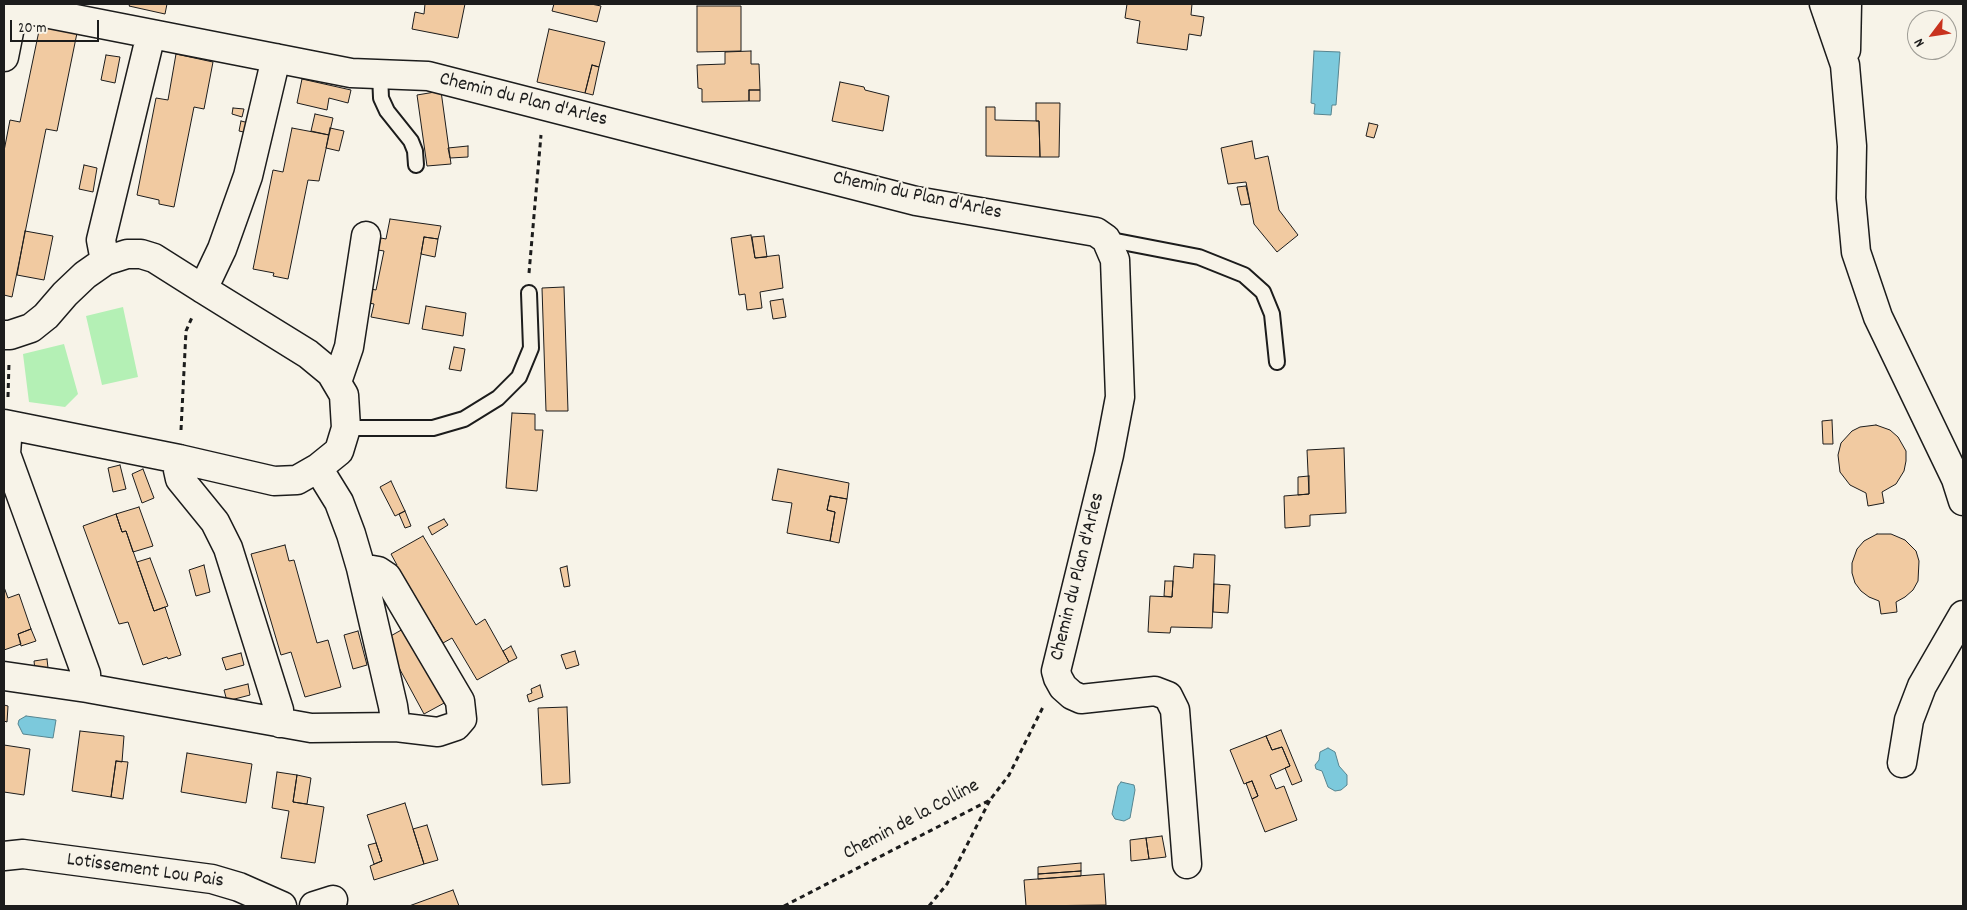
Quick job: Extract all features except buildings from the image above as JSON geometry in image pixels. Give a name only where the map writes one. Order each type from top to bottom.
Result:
[{"type":"street","points":[[1824,4],[1845,65]]},
{"type":"street","points":[[1847,4],[1845,65],[1852,146],[1851,198],[1856,252],[1878,317],[1956,479],[1963,502]]},
{"type":"street","points":[[4,56],[9,6]]},
{"type":"street","name":"Chemin du Plan d'Arles","points":[[9,6],[351,73],[428,76],[916,201],[1096,232],[1106,239],[1116,260],[1120,397],[1109,454],[1056,671],[1063,687],[1072,695],[1081,699],[1155,691],[1168,696],[1175,710],[1187,864]]},
{"type":"street","points":[[106,261],[101,240],[152,34]]},
{"type":"street","points":[[203,288],[222,249],[248,176],[276,58]]},
{"type":"street","points":[[337,382],[349,347],[366,236]]},
{"type":"street","points":[[7,335],[31,328],[46,316],[85,275],[106,261],[127,254],[141,254],[154,258],[308,354],[331,373],[344,395],[346,428],[339,451],[318,468],[297,480],[274,481],[179,459],[6,425],[6,454],[86,674],[87,688]]},
{"type":"street","points":[[179,459],[178,470],[180,479],[215,522],[228,548],[279,710],[280,723]]},
{"type":"street","points":[[318,468],[338,502],[351,534],[361,568],[393,706],[396,727]]},
{"type":"street","points":[[4,676],[87,688],[311,728],[396,727],[438,732],[456,726],[462,719],[460,701],[387,577],[378,571],[361,568]]},
{"type":"street","points":[[1902,763],[1909,720],[1922,686],[1963,615]]},
{"type":"street","name":"Lotissement Lou Pais","points":[[4,856],[23,854],[212,879],[239,887],[282,906]]},
{"type":"lane","points":[[380,74],[381,98],[387,110],[411,141],[415,150],[416,165]]},
{"type":"lane","points":[[1106,239],[1199,257],[1244,274],[1263,292],[1272,314],[1277,362]]},
{"type":"lane","points":[[346,428],[433,428],[464,419],[498,398],[519,376],[531,348],[529,293]]},
{"type":"path","points":[[529,293],[529,266],[543,106]]},
{"type":"path","points":[[179,459],[186,331],[203,288]]},
{"type":"path","points":[[6,425],[7,335]]},
{"type":"path","name":"Chemin de la Colline","points":[[784,906],[990,800],[1009,774],[1043,707],[1063,687]]},
{"type":"path","points":[[929,906],[947,884],[990,800]]},
{"type":"green space","points":[[123,307],[138,377],[102,385],[86,316]]},
{"type":"green space","points":[[64,344],[78,394],[65,407],[29,402],[23,354]]},
{"type":"water","points":[[1314,51],[1340,52],[1336,105],[1332,105],[1331,115],[1314,114],[1315,104],[1311,103]]},
{"type":"water","points":[[26,716],[56,720],[53,738],[23,734],[18,724],[19,720]]},
{"type":"water","points":[[1328,748],[1335,752],[1339,766],[1347,775],[1347,785],[1341,790],[1335,791],[1328,787],[1322,771],[1316,769],[1315,765],[1319,760],[1320,752]]},
{"type":"water","points":[[1121,782],[1134,785],[1135,790],[1130,818],[1124,821],[1115,819],[1112,814],[1118,786]]}]
